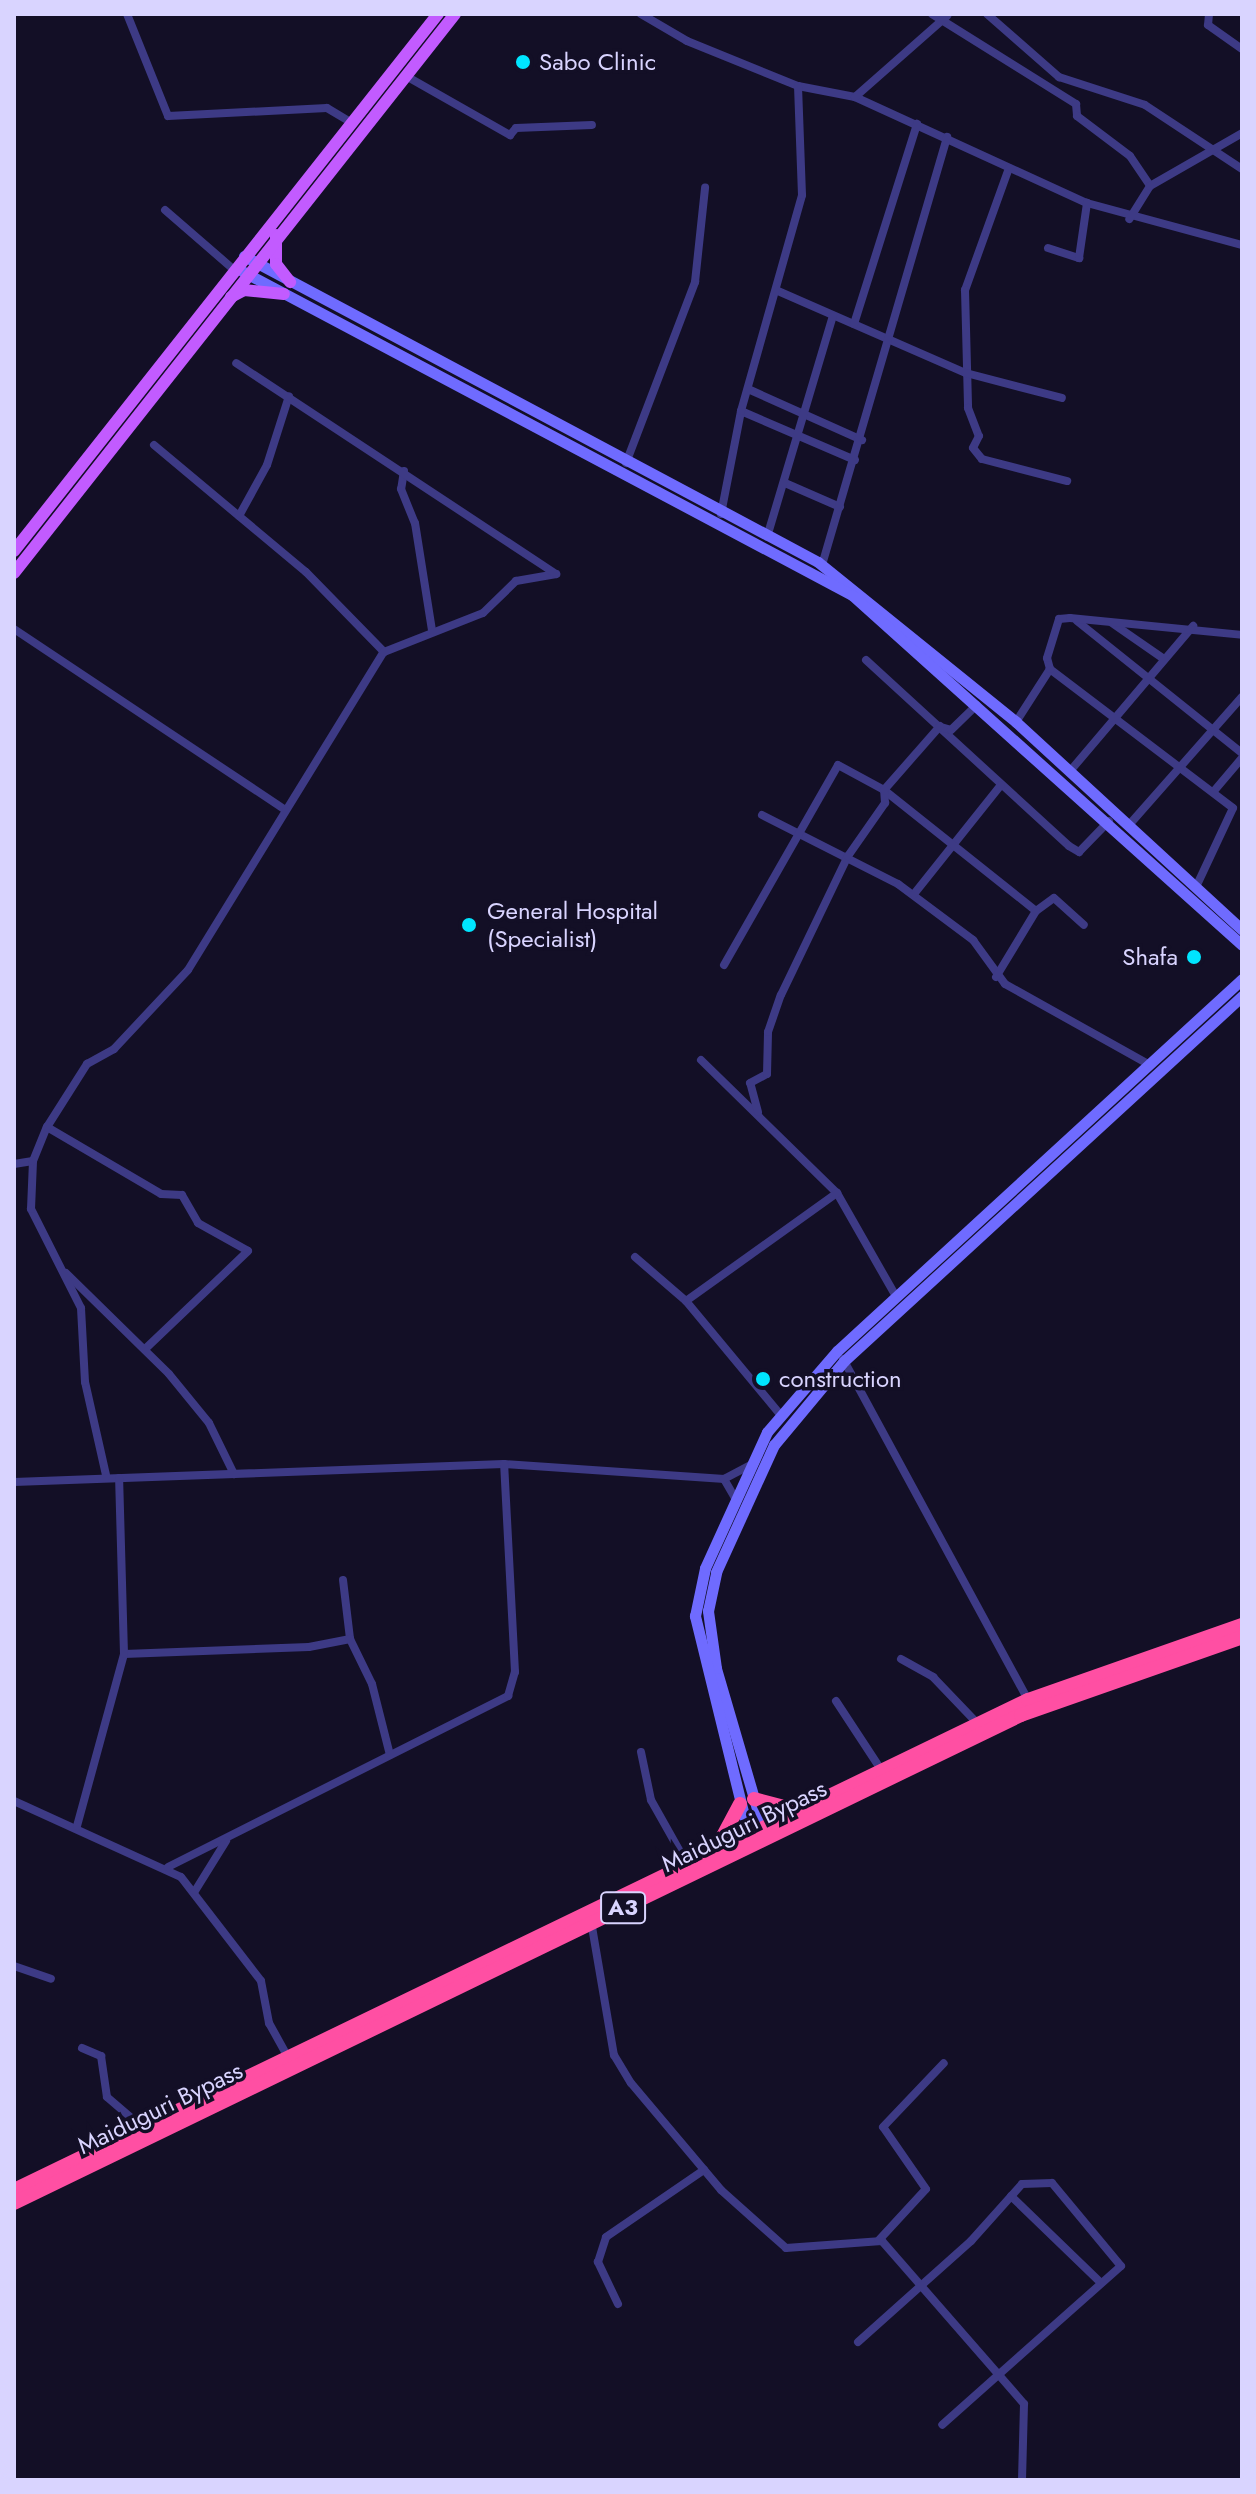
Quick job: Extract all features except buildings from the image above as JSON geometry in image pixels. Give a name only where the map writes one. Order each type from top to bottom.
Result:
[{"type":"highway","name":"Maiduguri Bypass","points":[[14,2190],[103,2154],[143,2128],[288,2057],[590,1918],[687,1864],[757,1837],[803,1809],[978,1724],[1241,1631]]},
{"type":"highway","name":"Maiduguri Bypass","points":[[14,2203],[103,2154],[1031,1705]]},
{"type":"highway","points":[[714,1852],[747,1802],[774,1809],[803,1809]]},
{"type":"main road","points":[[14,551],[64,498],[228,299],[248,264],[352,123],[438,14]]},
{"type":"main road","points":[[14,573],[64,498],[234,268],[248,264],[276,235],[455,14]]},
{"type":"main road","points":[[228,299],[244,290],[287,288],[276,264],[276,235]]},
{"type":"street","points":[[127,14],[168,116],[327,108],[352,123]]},
{"type":"street","points":[[641,14],[798,86],[855,97],[1087,203],[1129,219],[1242,245]]},
{"type":"street","points":[[932,14],[948,15],[1076,104],[1077,116],[1117,143],[1150,186]]},
{"type":"street","points":[[987,14],[1059,77],[1145,105],[1242,169]]},
{"type":"street","points":[[1209,14],[1208,25],[1242,49]]},
{"type":"street","points":[[855,97],[948,15]]},
{"type":"street","points":[[406,76],[510,135],[516,128],[592,125]]},
{"type":"street","points":[[721,514],[741,411],[778,291],[802,195],[798,86]]},
{"type":"street","points":[[854,324],[917,124]]},
{"type":"street","points":[[1129,219],[1150,186],[1242,133]]},
{"type":"street","points":[[822,565],[862,440],[885,339],[947,137]]},
{"type":"street","points":[[1009,168],[965,290],[966,373],[979,436],[975,455],[1067,481]]},
{"type":"street","points":[[625,464],[695,282],[705,188]]},
{"type":"street","points":[[1048,248],[1079,258],[1087,203]]},
{"type":"street","points":[[165,210],[234,268]]},
{"type":"street","points":[[248,264],[287,288],[811,569],[978,705],[1109,820],[1242,945]]},
{"type":"street","points":[[287,288],[766,539],[822,565],[1016,722],[1242,930]]},
{"type":"street","points":[[778,291],[966,373],[1062,398]]},
{"type":"street","points":[[766,539],[833,316]]},
{"type":"street","points":[[106,1475],[85,1382],[81,1308],[31,1209],[33,1161],[47,1127],[87,1064],[114,1049],[188,970],[284,809],[384,652],[432,630],[483,613],[516,581],[556,574],[236,363]]},
{"type":"street","points":[[748,389],[862,440]]},
{"type":"street","points":[[239,516],[267,465],[289,396]]},
{"type":"street","points":[[741,411],[855,460]]},
{"type":"street","points":[[154,445],[239,516],[384,652]]},
{"type":"street","points":[[404,471],[401,489],[415,523],[432,630]]},
{"type":"street","points":[[785,483],[840,507]]},
{"type":"street","points":[[1016,722],[1050,669],[1059,619],[1193,626],[1242,635]]},
{"type":"street","points":[[1075,620],[1213,729],[1242,756],[1214,791]]},
{"type":"street","points":[[1112,623],[1164,659]]},
{"type":"street","points":[[1071,770],[1118,715],[1146,676],[1193,626]]},
{"type":"street","points":[[14,629],[284,809]]},
{"type":"street","points":[[866,660],[1001,785],[1079,852],[1109,820]]},
{"type":"street","points":[[1050,669],[1110,716],[1118,715],[1214,791],[1234,813],[1210,846],[1196,887]]},
{"type":"street","points":[[1129,825],[1242,697]]},
{"type":"street","points":[[940,726],[951,730],[978,705]]},
{"type":"street","points":[[758,1112],[750,1083],[767,1074],[768,1032],[781,995],[848,856],[885,803],[884,790],[940,726]]},
{"type":"street","points":[[724,965],[832,767],[884,790],[953,841],[1036,911]]},
{"type":"street","points":[[914,894],[953,841],[1001,785]]},
{"type":"street","points":[[762,815],[848,856],[914,894],[973,940],[996,977],[1150,1065]]},
{"type":"street","points":[[996,977],[1036,911],[1054,898],[1084,925]]},
{"type":"street","points":[[707,1654],[712,1585],[742,1509],[785,1426],[841,1356],[897,1298],[1242,979]]},
{"type":"street","points":[[757,1837],[707,1654],[698,1594],[735,1498],[779,1413],[1242,996]]},
{"type":"street","points":[[701,1060],[758,1112],[837,1193],[897,1298]]},
{"type":"street","points":[[47,1127],[161,1194],[182,1195],[198,1223],[248,1251],[146,1348]]},
{"type":"street","points":[[14,1164],[33,1161]]},
{"type":"street","points":[[686,1301],[837,1193]]},
{"type":"street","points":[[635,1257],[686,1301],[779,1413]]},
{"type":"street","points":[[60,1266],[146,1348],[209,1423],[234,1474]]},
{"type":"street","points":[[841,1356],[1031,1705]]},
{"type":"street","points":[[14,1482],[106,1475],[119,1478],[504,1464],[724,1479],[750,1465]]},
{"type":"street","points":[[168,1867],[501,1703],[513,1689],[504,1464]]},
{"type":"street","points":[[77,1826],[124,1654],[119,1478]]},
{"type":"street","points":[[724,1479],[735,1498]]},
{"type":"street","points":[[343,1580],[350,1639],[372,1684],[390,1755]]},
{"type":"street","points":[[124,1654],[309,1647],[350,1639]]},
{"type":"street","points":[[901,1659],[933,1677],[978,1724]]},
{"type":"street","points":[[836,1701],[882,1771]]},
{"type":"street","points":[[641,1752],[651,1800],[687,1864]]},
{"type":"street","points":[[14,1801],[168,1867],[195,1891],[261,1981],[269,2023],[288,2057]]},
{"type":"street","points":[[195,1891],[226,1840]]},
{"type":"street","points":[[590,1918],[619,2066],[704,2170],[791,2251],[879,2240],[926,2189],[883,2127],[944,2063]]},
{"type":"street","points":[[14,1966],[51,1979]]},
{"type":"street","points":[[82,2048],[101,2056],[107,2097],[143,2128]]},
{"type":"street","points":[[618,2304],[598,2262],[606,2237],[704,2170]]},
{"type":"street","points":[[858,2342],[922,2285],[1022,2184],[1052,2183],[1121,2266],[942,2425]]},
{"type":"street","points":[[1011,2196],[1101,2283]]},
{"type":"street","points":[[879,2240],[1001,2371],[1028,2424],[1022,2480]]},
{"type":"place","name":"Sabo Clinic","points":[[523,62]]},
{"type":"place","name":"General Hospital (Specialist)","points":[[469,925]]},
{"type":"place","name":"Shafa","points":[[1194,957]]},
{"type":"place","name":"construction","points":[[763,1379]]}]
